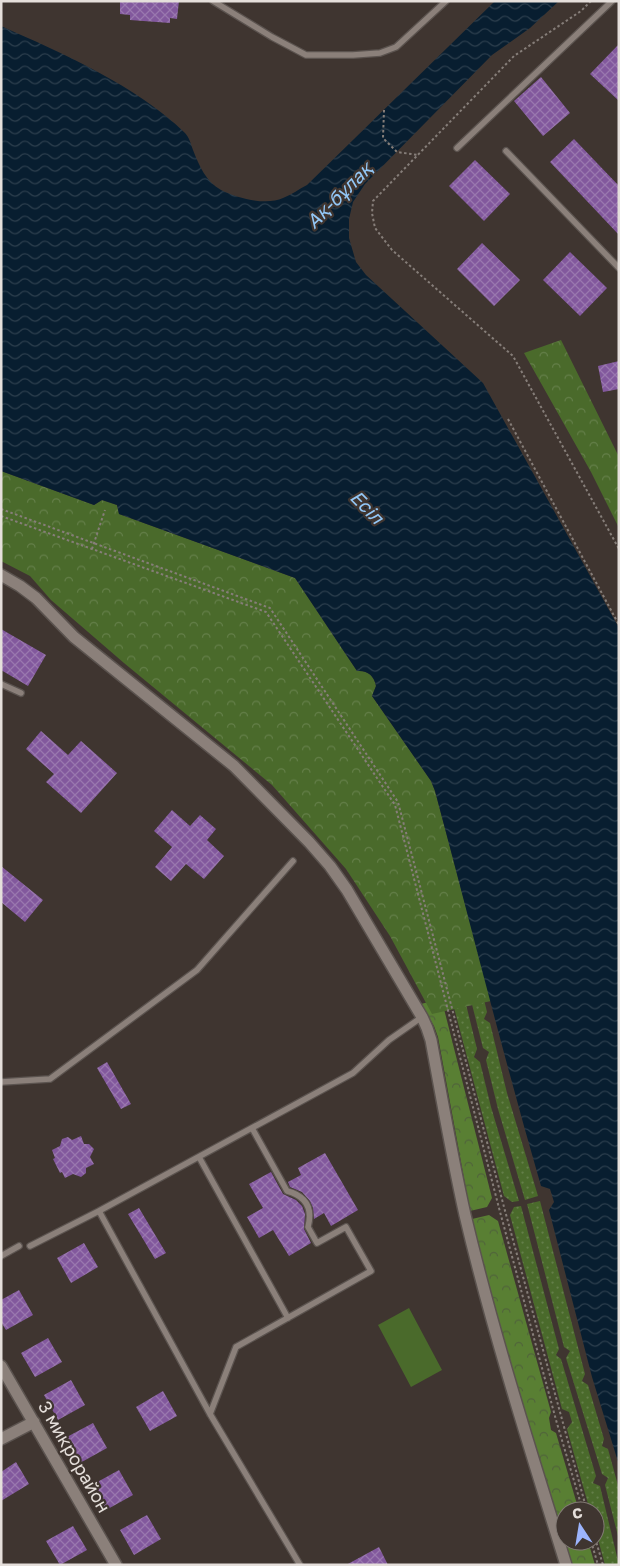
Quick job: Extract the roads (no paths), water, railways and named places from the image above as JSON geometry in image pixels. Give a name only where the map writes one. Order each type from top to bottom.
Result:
[{"type":"street","points":[[1,575],[36,598],[74,636],[234,766],[309,842],[330,866],[347,890],[422,1017],[431,1040],[457,1175],[483,1287],[513,1397],[566,1565]]},
{"type":"street","name":"3 микрорайон","points":[[1,1366],[116,1565]]},
{"type":"street","points":[[1,1440],[34,1422]]},
{"type":"lane","points":[[213,1],[272,38],[306,55],[344,55],[380,53],[396,47],[446,1]]},
{"type":"lane","points":[[457,148],[612,1]]},
{"type":"lane","points":[[506,151],[619,268]]},
{"type":"lane","points":[[1,684],[21,694]]},
{"type":"lane","points":[[1,1082],[50,1079],[197,970],[293,861]]},
{"type":"lane","points":[[30,1246],[99,1211],[353,1073],[389,1040],[422,1017]]},
{"type":"lane","points":[[210,1414],[236,1347],[371,1271],[346,1226],[317,1243],[308,1227],[310,1218],[309,1208],[303,1199],[295,1193],[287,1191],[252,1128]]},
{"type":"lane","points":[[199,1157],[288,1318]]},
{"type":"lane","points":[[99,1211],[210,1414],[300,1565]]},
{"type":"lane","points":[[1,1256],[20,1246]]},
{"type":"water","points":[[495,1],[559,1],[530,28],[492,55],[365,184],[353,202],[349,219],[349,238],[356,262],[366,275],[483,383],[619,628],[619,1465],[592,1377],[549,1210],[554,1202],[550,1189],[541,1186],[435,791],[431,781],[372,696],[376,686],[374,679],[367,672],[357,671],[295,578],[119,514],[117,505],[102,500],[94,505],[1,471],[1,26],[73,59],[145,100],[186,135],[204,173],[216,187],[243,198],[268,201],[286,197],[307,185]]},
{"type":"water label","name":"Ақ-бұлақ","points":[[339,195]]},
{"type":"water label","name":"Есіл","points":[[367,507]]}]
